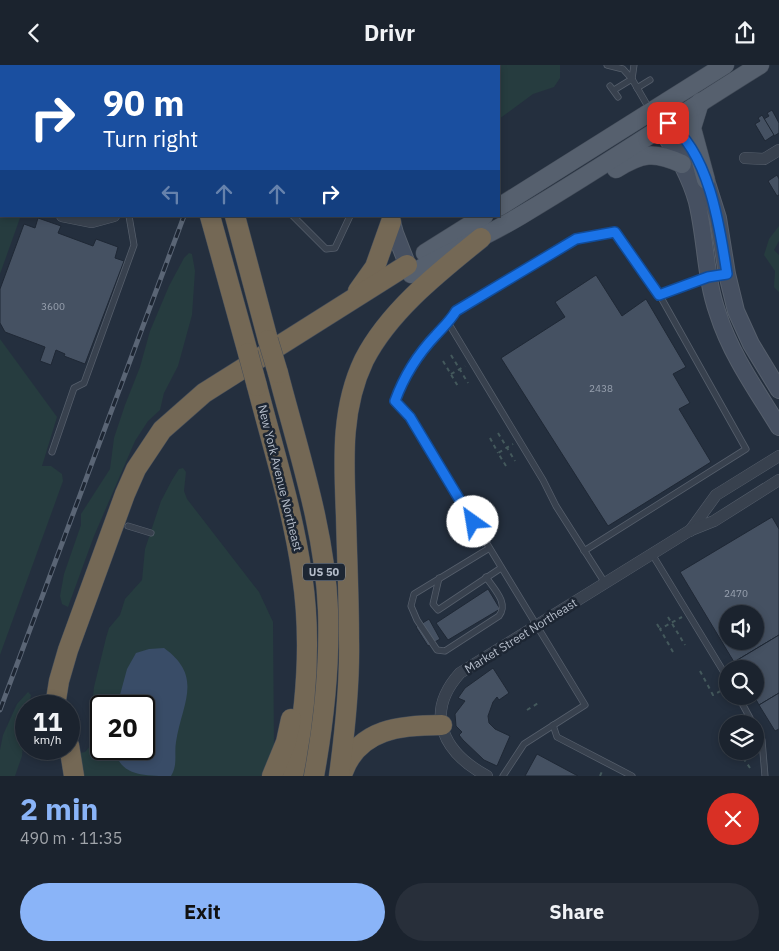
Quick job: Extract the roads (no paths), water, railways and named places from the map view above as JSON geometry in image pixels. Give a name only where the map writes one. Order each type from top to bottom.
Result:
[{"type":"highway","name":"New York Avenue Northeast","points":[[234,217],[312,503],[326,590],[328,635],[326,685],[314,776]]},
{"type":"highway","points":[[353,299],[375,267],[394,218]]},
{"type":"highway","name":"New York Avenue Northeast","points":[[212,224],[257,386],[299,553],[305,600],[307,646],[302,720],[293,776]]},
{"type":"highway","points":[[385,328],[438,274],[481,238]]},
{"type":"highway","points":[[57,695],[71,641],[131,481],[151,443],[172,419],[204,393],[353,299],[409,269]]},
{"type":"highway","points":[[340,776],[349,666],[345,430],[348,407],[359,372],[368,353],[408,289],[409,269]]},
{"type":"highway","points":[[71,695],[78,662],[128,526],[157,460],[174,437],[195,416],[409,269]]},
{"type":"highway","points":[[272,776],[286,742],[291,715],[299,553]]},
{"type":"highway","points":[[340,776],[354,751],[377,733],[398,728],[442,725]]},
{"type":"highway","points":[[58,760],[60,776]]},
{"type":"highway","points":[[71,760],[74,776]]},
{"type":"main road","points":[[500,206],[725,65]]},
{"type":"main road","points":[[409,269],[481,238],[524,214],[760,65]]},
{"type":"main road","points":[[700,102],[692,128],[706,179]]},
{"type":"main road","points":[[524,214],[564,202],[638,157],[656,155],[682,164]]},
{"type":"main road","points":[[409,269],[483,217]]},
{"type":"street","points":[[651,111],[664,125],[696,201],[708,277],[716,309],[730,344],[779,427]]},
{"type":"street","points":[[664,125],[678,129],[706,179],[718,218],[727,274],[740,322],[779,390]]},
{"type":"street","points":[[745,158],[764,159],[779,150]]},
{"type":"street","points":[[65,217],[92,223],[111,217]]},
{"type":"street","points":[[394,218],[409,269]]},
{"type":"street","name":"Market Street Northeast","points":[[690,531],[716,495],[779,456]]},
{"type":"street","name":"Market Street Northeast","points":[[486,776],[464,763],[445,737],[442,725],[445,698],[460,673],[690,531],[714,521],[779,480]]},
{"type":"lane","points":[[607,65],[623,69],[632,79],[651,111]]},
{"type":"lane","points":[[632,79],[634,65]]},
{"type":"lane","points":[[618,97],[612,88],[632,79]]},
{"type":"lane","points":[[637,88],[650,79]]},
{"type":"lane","points":[[52,452],[74,388],[84,383],[134,245],[129,217]]},
{"type":"lane","points":[[294,217],[326,249],[335,248],[350,217]]},
{"type":"lane","points":[[503,776],[521,747],[585,705],[488,549],[410,417],[395,401],[417,359],[436,334],[449,323],[456,311],[576,239],[615,232],[659,295],[746,449],[584,551]]},
{"type":"lane","points":[[659,295],[708,277],[727,274]]},
{"type":"lane","points":[[449,323],[584,551],[605,583]]},
{"type":"lane","points":[[128,526],[151,533]]},
{"type":"lane","points":[[486,577],[504,605],[503,610],[499,616],[445,651],[438,650],[417,620],[411,606],[414,594],[488,549]]},
{"type":"lane","points":[[652,554],[719,665]]},
{"type":"lane","points":[[439,578],[433,604],[438,610],[501,568]]},
{"type":"lane","points":[[743,705],[762,740],[765,776]]},
{"type":"lane","points":[[553,725],[557,737],[632,776]]},
{"type":"water","points":[[164,648],[184,669],[187,680],[185,703],[176,742],[175,764],[171,776],[151,776],[134,773],[122,765],[118,760],[155,760],[155,695],[120,695],[127,669],[136,653],[149,649]]},
{"type":"railway","points":[[0,710],[184,217]]}]
